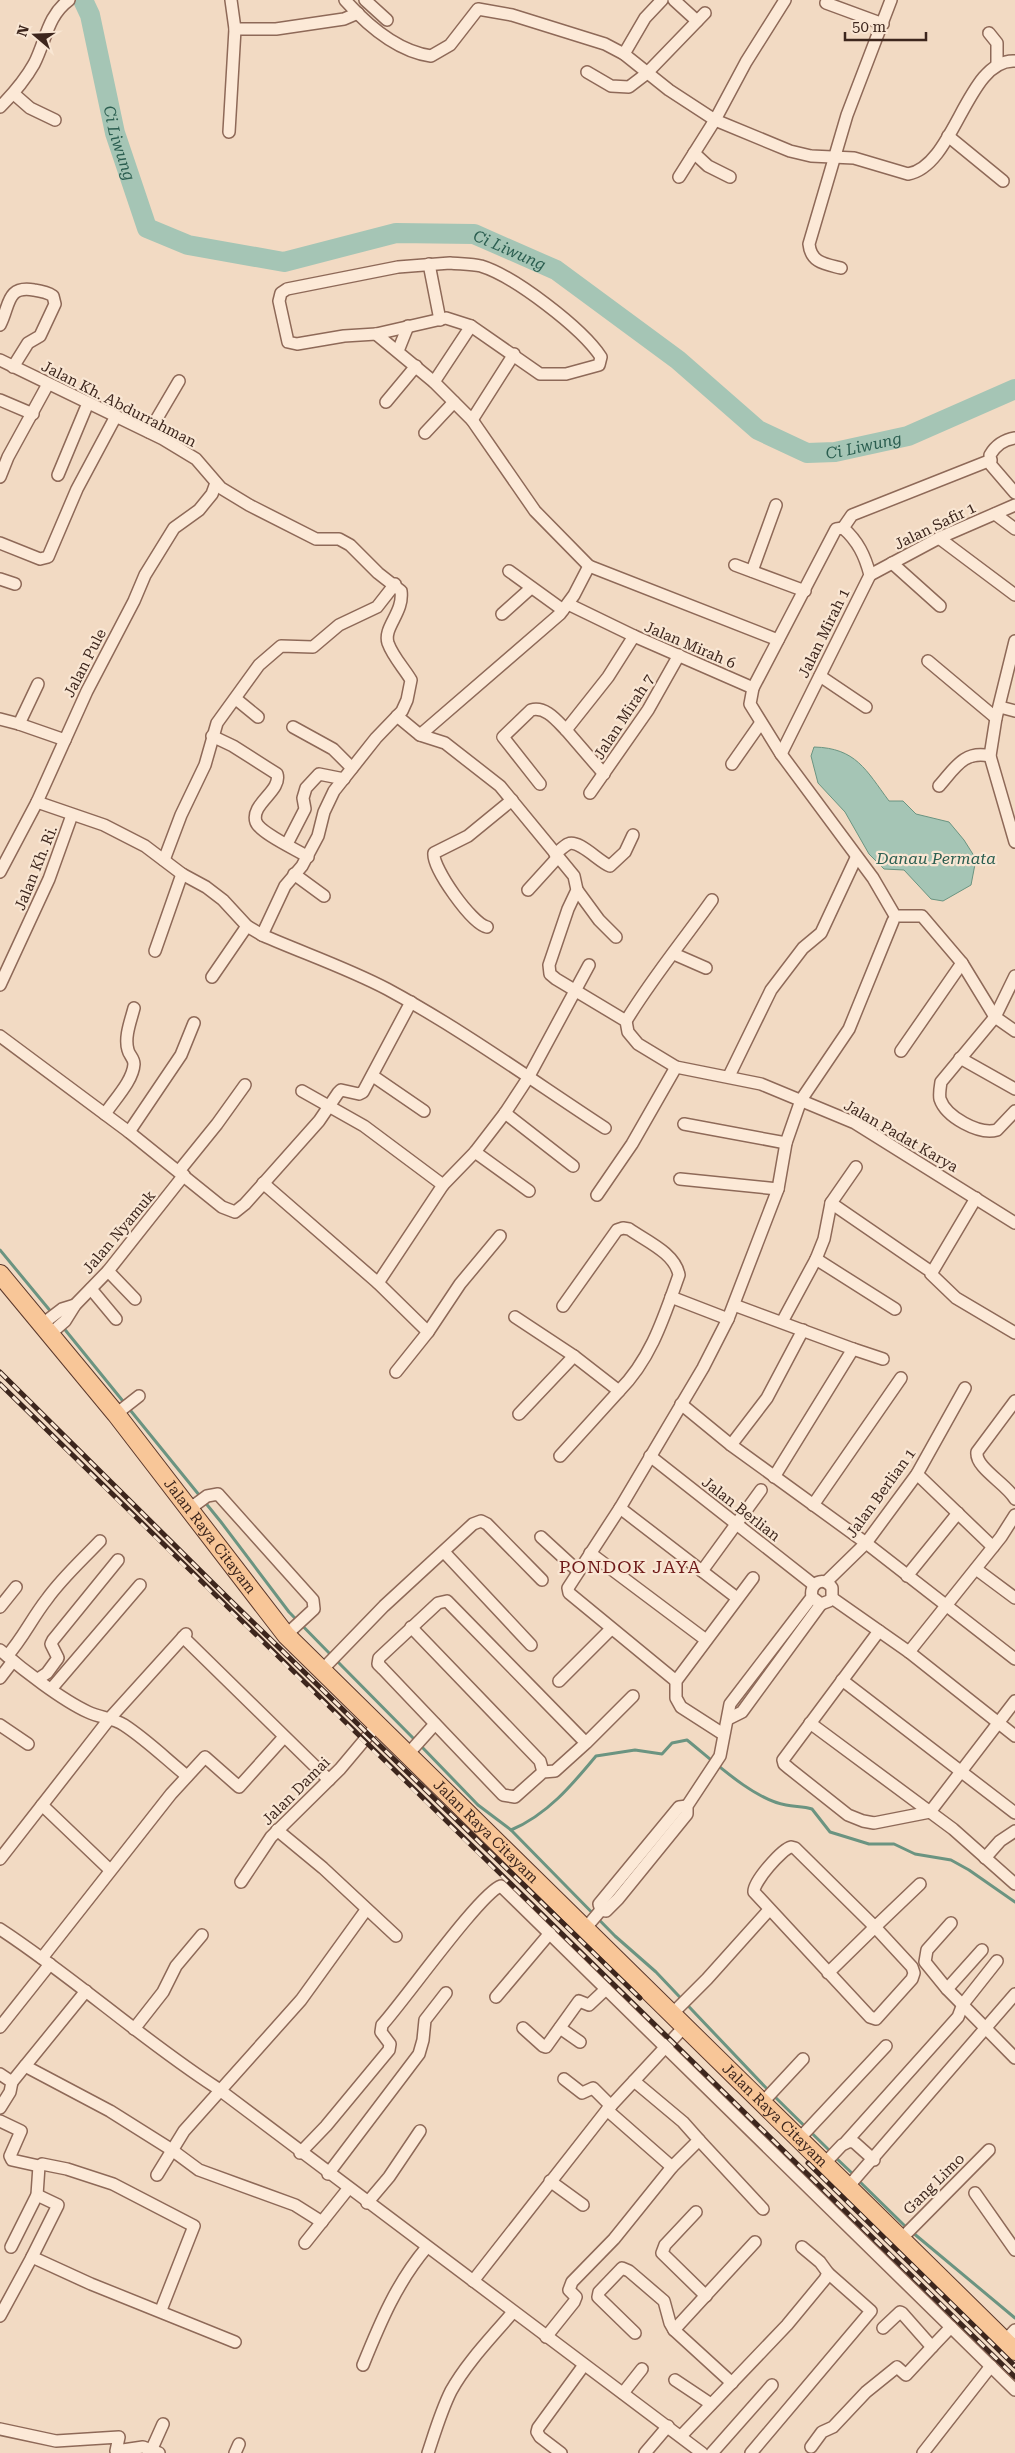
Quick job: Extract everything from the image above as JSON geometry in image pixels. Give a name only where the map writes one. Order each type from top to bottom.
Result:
[{"type":"main road","name":"Jalan Raya Citayam","points":[[0,1274],[52,1326],[119,1412],[198,1503],[292,1631],[377,1725],[411,1750],[587,1927],[803,2135],[826,2162],[851,2184],[1011,2341]]},
{"type":"street","points":[[229,132],[235,29],[231,0]]},
{"type":"street","points":[[345,0],[386,38],[415,54],[431,56],[450,45],[480,5],[605,44],[624,54],[646,74],[715,120],[790,151],[811,156],[854,158],[908,174],[917,173],[948,136],[981,80],[997,65],[1005,61],[1015,62]]},
{"type":"street","points":[[365,0],[388,20]]},
{"type":"street","points":[[624,54],[645,18],[662,0]]},
{"type":"street","points":[[587,72],[611,86],[619,88],[628,87],[646,74],[701,17],[674,0]]},
{"type":"street","points":[[679,177],[715,120],[746,62],[785,0]]},
{"type":"street","points":[[841,268],[814,259],[810,254],[809,244],[847,115],[891,0]]},
{"type":"street","points":[[2,103],[14,94],[34,64],[54,14],[67,2]]},
{"type":"street","points":[[826,2],[883,24]]},
{"type":"street","points":[[235,29],[276,29],[344,20],[358,13]]},
{"type":"street","points":[[989,33],[996,43],[997,65]]},
{"type":"street","points":[[14,94],[30,108],[55,120]]},
{"type":"street","points":[[948,136],[1003,181]]},
{"type":"street","points":[[694,153],[708,166],[730,177]]},
{"type":"street","points":[[429,264],[440,320]]},
{"type":"street","points":[[429,264],[480,266],[502,275],[578,330],[597,351],[601,361],[599,365],[550,376],[540,374],[514,354],[471,326],[454,318],[440,320],[376,334],[290,344],[286,339],[279,296],[287,289],[398,267],[429,264]]},
{"type":"street","points":[[0,325],[11,297],[16,290],[24,288],[49,293],[53,296],[54,304],[40,336],[28,343],[13,367]]},
{"type":"street","points":[[398,351],[408,326]]},
{"type":"street","points":[[434,382],[471,326]]},
{"type":"street","points":[[376,334],[434,382],[472,420],[496,452],[523,497],[589,566],[778,640]]},
{"type":"street","points":[[472,420],[514,354]]},
{"type":"street","name":"Jalan Kh. Abdurrahman","points":[[0,360],[149,432],[196,459],[216,484],[299,531],[316,539],[339,539],[378,573],[395,584]]},
{"type":"street","points":[[386,402],[416,366]]},
{"type":"street","points":[[149,432],[178,382]]},
{"type":"street","points":[[0,477],[8,457],[48,384]]},
{"type":"street","points":[[0,400],[33,414]]},
{"type":"street","points":[[58,475],[88,402]]},
{"type":"street","points":[[425,433],[454,402]]},
{"type":"street","points":[[0,543],[40,559],[48,557],[74,496],[116,416]]},
{"type":"street","points":[[1015,438],[1006,439],[995,447],[990,455],[991,466],[1015,493]]},
{"type":"street","points":[[895,917],[873,878],[856,858],[760,724],[750,704],[753,688],[836,529],[843,528],[852,515],[991,460]]},
{"type":"street","name":"Jalan Pule","points":[[0,872],[37,802],[145,575],[174,528],[199,510],[212,494],[216,484]]},
{"type":"street","points":[[752,571],[776,505]]},
{"type":"street","name":"Jalan Safir 1","points":[[870,575],[939,538],[1015,505]]},
{"type":"street","points":[[995,514],[1015,529]]},
{"type":"street","points":[[843,528],[857,544],[870,575]]},
{"type":"street","points":[[939,538],[1015,595]]},
{"type":"street","points":[[892,563],[940,606]]},
{"type":"street","points":[[736,565],[805,591]]},
{"type":"street","points":[[420,734],[566,607],[589,566]]},
{"type":"street","points":[[509,571],[530,588],[566,607],[634,636]]},
{"type":"street","name":"Jalan Mirah 1","points":[[781,754],[870,575]]},
{"type":"street","points":[[0,579],[15,584]]},
{"type":"street","points":[[164,860],[181,815],[205,765],[217,723],[259,665],[281,646],[318,645],[339,626],[377,607],[395,584],[401,591],[402,602],[388,629],[387,638],[392,652],[410,680],[407,700],[397,716],[334,791],[324,812],[318,836],[308,857],[279,897],[262,935]]},
{"type":"street","points":[[502,614],[530,588]]},
{"type":"street","name":"Jalan Mirah 6","points":[[566,730],[608,677],[634,636],[753,688]]},
{"type":"street","points":[[1015,641],[998,712],[990,756],[1015,842]]},
{"type":"street","name":"Jalan Mirah 7","points":[[590,793],[648,710],[679,655]]},
{"type":"street","points":[[928,660],[998,712],[1015,711]]},
{"type":"street","points":[[820,676],[866,707]]},
{"type":"street","points":[[19,724],[38,684]]},
{"type":"street","points":[[236,699],[258,717]]},
{"type":"street","points":[[540,784],[523,760],[500,740],[531,710],[536,708],[548,714],[566,730],[604,774]]},
{"type":"street","points":[[397,716],[420,734],[445,743],[500,786],[574,876],[577,890],[616,937]]},
{"type":"street","points":[[0,719],[65,740]]},
{"type":"street","points":[[732,764],[760,724]]},
{"type":"street","points":[[293,727],[333,750],[352,768]]},
{"type":"street","points":[[212,736],[233,746],[277,774],[277,784],[265,798],[256,814],[255,820],[258,826],[308,857]]},
{"type":"street","points":[[939,786],[960,762],[970,755],[990,756]]},
{"type":"street","points":[[287,844],[305,809],[303,794],[312,780],[319,774],[344,779]]},
{"type":"street","points":[[487,927],[482,926],[462,907],[433,856],[434,853],[468,836],[512,800]]},
{"type":"street","points":[[37,802],[125,834],[182,874],[206,887],[223,900],[247,926],[262,935],[385,988],[411,1002],[486,1047],[528,1078],[605,1128]]},
{"type":"street","name":"Jalan Kh. Ri.","points":[[0,985],[49,879],[72,815]]},
{"type":"street","points":[[528,890],[556,856],[569,844],[577,844],[610,866],[625,852],[633,835]]},
{"type":"street","points":[[729,1076],[771,990],[803,948],[821,933],[856,858]]},
{"type":"street","points":[[156,951],[182,874]]},
{"type":"street","points":[[294,874],[324,896]]},
{"type":"street","points":[[577,890],[568,909],[549,965],[550,974],[626,1021],[659,970],[674,954],[712,900]]},
{"type":"street","points":[[895,917],[922,916],[962,963],[994,1017],[1015,1031]]},
{"type":"street","points":[[676,1681],[569,1593],[568,1588],[620,1508],[682,1404],[728,1319],[778,1189],[786,1143],[801,1100],[849,1029],[895,917]]},
{"type":"street","points":[[212,977],[247,926]]},
{"type":"street","points":[[674,954],[706,968]]},
{"type":"street","points":[[901,1051],[962,963]]},
{"type":"street","points":[[378,1283],[443,1185],[476,1152],[505,1113],[528,1078],[589,965]]},
{"type":"street","points":[[1015,976],[994,1017],[940,1082],[941,1100],[948,1109],[968,1125],[992,1132],[997,1130],[1015,1111]]},
{"type":"street","points":[[0,1036],[129,1132],[222,1207],[235,1212],[239,1210],[330,1107],[341,1090],[359,1094],[363,1092],[411,1002]]},
{"type":"street","points":[[105,1114],[126,1083],[134,1065],[127,1041],[134,1008]]},
{"type":"street","name":"Jalan Padat Karya","points":[[626,1021],[628,1032],[638,1044],[676,1067],[729,1076],[761,1084],[855,1123],[1015,1223]]},
{"type":"street","points":[[129,1132],[181,1055],[194,1023]]},
{"type":"street","points":[[960,1058],[1015,1089]]},
{"type":"street","points":[[597,1195],[632,1144],[676,1067]]},
{"type":"street","points":[[373,1076],[424,1111]]},
{"type":"street","name":"Jalan Nyamuk","points":[[52,1326],[108,1271],[182,1173],[244,1085]]},
{"type":"street","points":[[302,1091],[364,1126],[443,1185]]},
{"type":"street","points":[[505,1113],[573,1166]]},
{"type":"street","points":[[684,1124],[786,1143]]},
{"type":"street","points":[[476,1152],[529,1191]]},
{"type":"street","points":[[782,1322],[816,1259],[824,1239],[831,1203],[856,1167]]},
{"type":"street","points":[[680,1179],[778,1189]]},
{"type":"street","points":[[263,1182],[378,1283],[428,1332]]},
{"type":"street","points":[[976,1198],[931,1274],[956,1298],[1015,1333]]},
{"type":"street","points":[[831,1203],[927,1268]]},
{"type":"street","points":[[560,1456],[632,1378],[653,1345],[679,1275],[676,1264],[668,1256],[629,1229],[617,1230],[563,1306]]},
{"type":"street","points":[[396,1372],[428,1332],[455,1291],[500,1236]]},
{"type":"street","points":[[816,1259],[895,1309]]},
{"type":"street","points":[[108,1271],[135,1300]]},
{"type":"street","points":[[91,1289],[116,1319]]},
{"type":"street","points":[[671,1298],[728,1319]]},
{"type":"street","name":"Jalan Nyamuk","points":[[52,1326],[59,1311],[75,1305]]},
{"type":"street","points":[[734,1306],[883,1359]]},
{"type":"street","points":[[515,1317],[574,1356],[619,1391]]},
{"type":"street","points":[[731,1445],[766,1398],[803,1330]]},
{"type":"street","points":[[774,1477],[853,1349]]},
{"type":"street","points":[[519,1414],[574,1356]]},
{"type":"street","points":[[813,1505],[901,1378]]},
{"type":"street","name":"Jalan Berlian 1","points":[[826,1582],[866,1543],[917,1474],[966,1388]]},
{"type":"street","points":[[119,1412],[136,1399]]},
{"type":"street","points":[[1015,1401],[976,1456],[983,1467],[1011,1484],[1015,1499]]},
{"type":"street","points":[[682,1404],[731,1445],[866,1543],[1015,1659]]},
{"type":"street","name":"Jalan Berlian","points":[[650,1456],[814,1585]]},
{"type":"street","points":[[917,1474],[993,1547]]},
{"type":"street","points":[[702,1571],[761,1490]]},
{"type":"street","points":[[198,1503],[214,1494],[221,1497],[313,1600],[314,1609],[310,1615],[292,1631]]},
{"type":"street","points":[[620,1508],[737,1598]]},
{"type":"street","points":[[907,1576],[958,1513]]},
{"type":"street","points":[[909,1652],[976,1569],[1015,1515]]},
{"type":"street","points":[[324,1667],[384,1606],[473,1524],[481,1521],[487,1524],[542,1580]]},
{"type":"street","points":[[541,1537],[578,1571]]},
{"type":"street","points":[[0,1678],[7,1656],[23,1638],[33,1618],[48,1597],[100,1541]]},
{"type":"street","points":[[444,1552],[531,1645]]},
{"type":"street","points":[[590,1553],[706,1640]]},
{"type":"street","points":[[38,1679],[47,1673],[58,1658],[52,1640],[118,1560]]},
{"type":"street","points":[[976,1569],[1015,1598]]},
{"type":"street","points":[[723,1734],[681,1707],[676,1698],[676,1681],[753,1578]]},
{"type":"street","points":[[816,1600],[811,1590],[817,1582],[826,1582],[832,1588],[832,1598]]},
{"type":"street","points":[[52,1688],[140,1585]]},
{"type":"street","points":[[0,1608],[16,1587]]},
{"type":"street","points":[[816,1600],[829,1601],[832,1598]]},
{"type":"street","points":[[832,1598],[909,1652],[1015,1736]]},
{"type":"street","points":[[587,1927],[600,1912],[606,1911],[618,1899],[687,1814],[687,1806],[720,1756],[723,1734],[728,1719],[742,1712],[816,1600]]},
{"type":"street","points":[[586,1743],[451,1604],[443,1601],[438,1603],[383,1652],[378,1664],[432,1728],[503,1795],[508,1797],[516,1797],[544,1772],[555,1771],[586,1743],[633,1696]]},
{"type":"street","points":[[411,1627],[540,1762],[544,1772]]},
{"type":"street","points":[[559,1681],[611,1629]]},
{"type":"street","points":[[879,1631],[785,1755],[784,1764],[848,1815],[874,1823],[930,1812],[1015,1701]]},
{"type":"street","points":[[0,1859],[110,1718],[184,1636],[329,1780]]},
{"type":"street","points":[[7,1656],[68,1701],[89,1712],[110,1718],[145,1740],[187,1776]]},
{"type":"street","points":[[842,1680],[1015,1813]]},
{"type":"street","points":[[810,1722],[953,1829],[1015,1884]]},
{"type":"street","name":"Jalan Damai","points":[[241,1882],[277,1830],[329,1780],[371,1735],[377,1725]]},
{"type":"street","points":[[0,1726],[28,1744]]},
{"type":"street","points":[[411,1750],[432,1728]]},
{"type":"street","points":[[0,2027],[110,1870],[187,1776],[205,1757],[239,1788],[284,1737]]},
{"type":"street","points":[[42,1805],[110,1870]]},
{"type":"street","points":[[277,1830],[324,1868],[366,1910],[396,1936]]},
{"type":"street","points":[[985,1858],[1000,1841],[1015,1831]]},
{"type":"street","points":[[791,1847],[875,1927],[912,1968],[914,1973],[912,1979],[876,2019],[870,2017],[769,1910],[754,1892],[755,1884],[784,1850],[791,1847]]},
{"type":"street","points":[[828,1973],[920,1884]]},
{"type":"street","points":[[300,2153],[326,2126],[389,2050],[390,2044],[381,2032],[382,2025],[465,1922],[499,1886],[504,1887],[1015,2390]]},
{"type":"street","points":[[157,2175],[183,2133],[302,2000],[366,1910]]},
{"type":"street","points":[[473,2282],[550,2181],[609,2108],[667,2047],[678,2016],[692,1994],[769,1910]]},
{"type":"street","points":[[951,1923],[927,1950],[925,1962],[985,2029],[1015,2058]]},
{"type":"street","points":[[0,1929],[46,1961],[134,2029],[702,2453]]},
{"type":"street","points":[[496,1997],[550,1933]]},
{"type":"street","points":[[134,2029],[163,1992],[176,1966],[202,1935]]},
{"type":"street","points":[[947,1988],[982,1950]]},
{"type":"street","points":[[826,2162],[958,2017],[963,2004],[997,1961]]},
{"type":"street","points":[[523,2028],[544,2047],[579,2002],[590,2006],[606,1989]]},
{"type":"street","points":[[0,2108],[10,2092],[12,2082],[86,1991]]},
{"type":"street","points":[[328,2174],[418,2054],[426,2017],[446,1993]]},
{"type":"street","points":[[851,2184],[1015,1994]]},
{"type":"street","points":[[560,2028],[580,2042]]},
{"type":"street","points":[[803,2135],[886,2046]]},
{"type":"street","points":[[766,2099],[804,2059]]},
{"type":"street","points":[[25,2066],[110,2111],[172,2150],[199,2170],[295,2205],[322,2222]]},
{"type":"street","points":[[0,2074],[12,2082]]},
{"type":"street","points":[[564,2079],[581,2092],[593,2088],[609,2108],[672,2167]]},
{"type":"street","points":[[634,2081],[683,2122],[763,2209]]},
{"type":"street","points":[[0,2121],[21,2131],[10,2156],[12,2160],[39,2166],[42,2164],[68,2169],[113,2184],[194,2226],[161,2310]]},
{"type":"street","points":[[367,2203],[389,2177],[420,2131]]},
{"type":"street","points":[[546,2337],[574,2302],[576,2297],[569,2290],[572,2282],[614,2239],[672,2167],[699,2140]]},
{"type":"street","points":[[843,2145],[856,2143],[871,2163]]},
{"type":"street","name":"Gang Limo","points":[[904,2236],[989,2150]]},
{"type":"street","points":[[11,2247],[37,2195],[39,2166]]},
{"type":"street","points":[[550,2181],[583,2205]]},
{"type":"street","points":[[305,2243],[348,2189]]},
{"type":"street","points":[[975,2193],[1015,2250]]},
{"type":"street","points":[[0,2316],[5,2296],[32,2257],[58,2206],[37,2195]]},
{"type":"street","points":[[696,2212],[665,2245],[662,2253],[706,2296]]},
{"type":"street","points":[[674,2330],[756,2242]]},
{"type":"street","points":[[752,2453],[871,2311],[828,2273],[820,2262],[802,2246]]},
{"type":"street","points":[[363,2365],[392,2298],[411,2266],[427,2247]]},
{"type":"street","points":[[32,2257],[91,2284],[161,2310],[235,2342]]},
{"type":"street","points":[[635,2333],[598,2297],[599,2292],[622,2268],[629,2271],[664,2301],[674,2330],[732,2383]]},
{"type":"street","points":[[680,2436],[787,2325],[828,2273]]},
{"type":"street","points":[[428,2453],[442,2411],[456,2382],[513,2312]]},
{"type":"street","points":[[883,2328],[900,2312],[932,2347]]},
{"type":"street","points":[[811,2447],[822,2432],[833,2427],[874,2385],[897,2367],[906,2375],[951,2327]]},
{"type":"street","points":[[561,2453],[540,2437],[537,2432],[538,2428],[584,2365]]},
{"type":"street","points":[[923,2453],[991,2366]]},
{"type":"street","points":[[623,2393],[642,2370]]},
{"type":"street","points":[[675,2380],[711,2404]]},
{"type":"street","points":[[712,2453],[772,2385]]},
{"type":"street","points":[[0,2429],[56,2441],[119,2436],[116,2451],[142,2447],[154,2452],[163,2424]]},
{"type":"street","points":[[646,2453],[668,2426]]},
{"type":"water","name":"Danau Permata","points":[[814,747],[828,748],[850,756],[866,771],[889,801],[903,801],[916,814],[949,822],[964,840],[976,859],[971,885],[943,901],[931,899],[904,870],[884,869],[869,854],[845,812],[818,783],[811,756]]},
{"type":"waterway","name":"Ci Liwung","points":[[83,0],[90,15],[115,133],[147,228],[188,245],[284,262],[396,233],[474,234],[556,270],[678,360],[758,430],[807,453],[835,452],[908,436],[1015,389]]},
{"type":"waterway","points":[[0,1250],[52,1313]]},
{"type":"waterway","points":[[62,1326],[221,1522],[289,1612],[332,1656]]},
{"type":"waterway","points":[[336,1660],[416,1741]]},
{"type":"waterway","points":[[511,1830],[524,1824],[547,1808],[568,1788],[596,1756],[635,1750],[662,1754],[672,1743],[687,1740],[747,1788],[761,1796],[774,1802],[812,1809],[830,1832],[869,1844],[894,1844],[915,1854],[951,1860],[969,1870],[1015,1902]]},
{"type":"waterway","points":[[420,1745],[478,1805],[511,1830],[615,1936],[656,1972],[769,2091]]},
{"type":"waterway","points":[[773,2095],[831,2152]]},
{"type":"waterway","points":[[835,2157],[854,2175]]},
{"type":"waterway","points":[[858,2180],[907,2228]]},
{"type":"waterway","points":[[912,2232],[1015,2318]]},
{"type":"railway","points":[[0,1372],[226,1596],[640,1998]]},
{"type":"railway","points":[[0,1384],[1015,2377]]},
{"type":"railway","points":[[808,2163],[1015,2366]]},
{"type":"district","name":"PONDOK JAYA","points":[[630,1566]]}]
